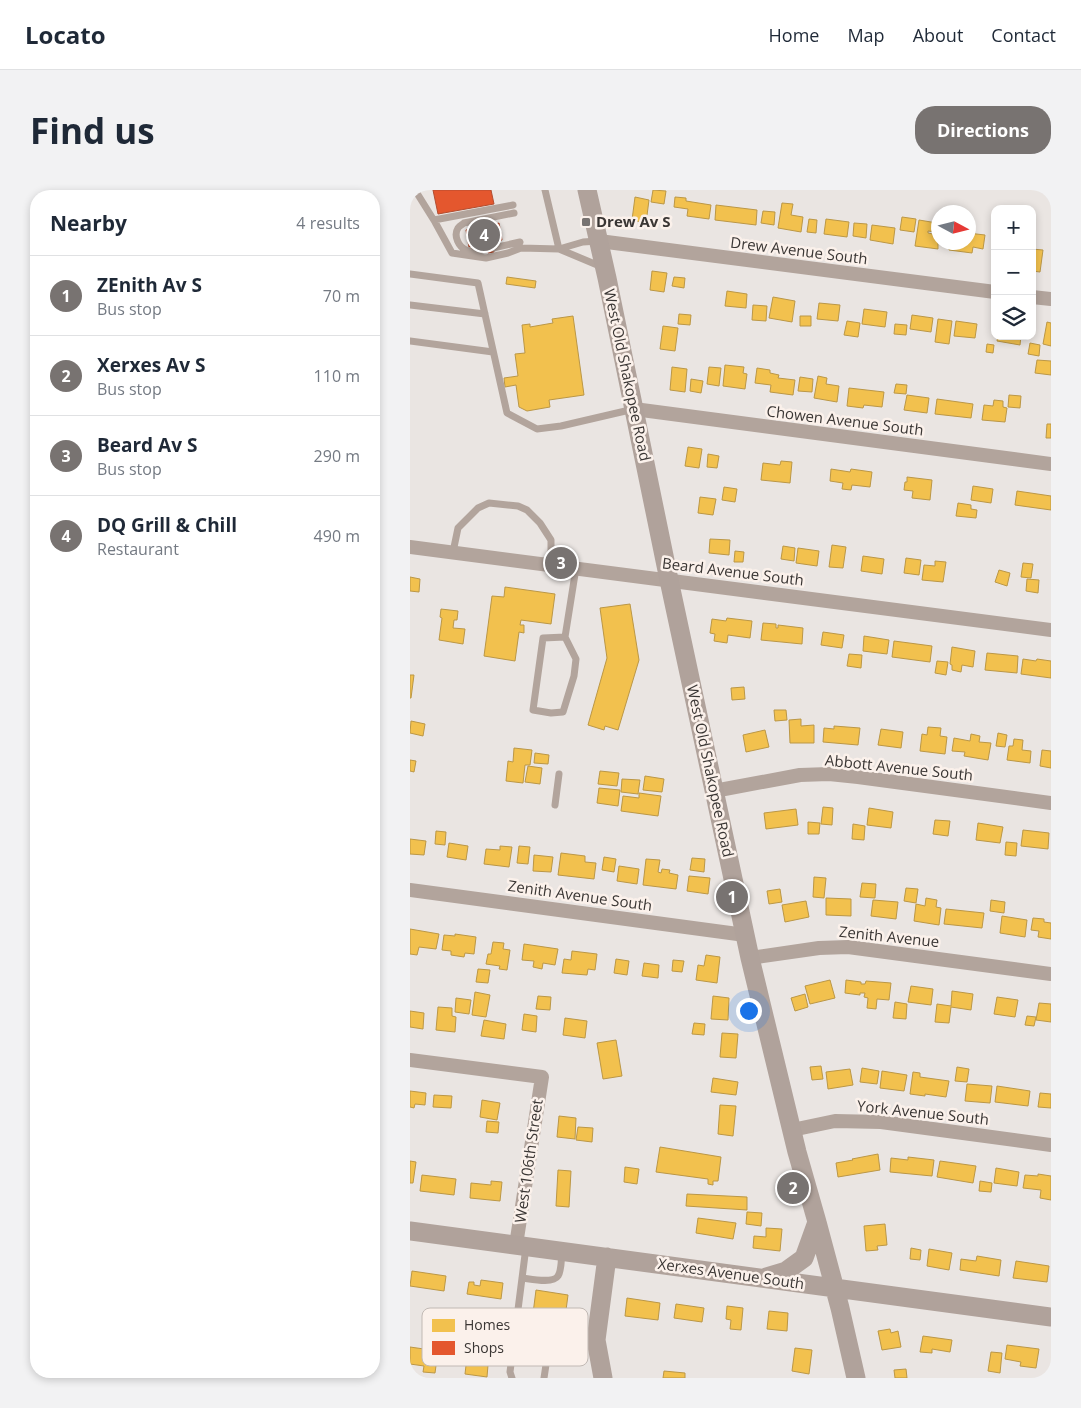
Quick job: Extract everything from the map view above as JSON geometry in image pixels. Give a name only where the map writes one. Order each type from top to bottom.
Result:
[{"type":"main road","name":"West Old Shakopee Road","points":[[587,190],[750,958],[856,1378]]},
{"type":"main road","points":[[762,1278],[786,1271],[804,1258],[818,1222]]},
{"type":"main road","name":"Xerxes Avenue South","points":[[410,1231],[1051,1317]]},
{"type":"main road","points":[[603,1378],[596,1340],[607,1257]]},
{"type":"street","name":"Drew Avenue South","points":[[599,241],[991,291]]},
{"type":"street","points":[[1036,297],[1051,299]]},
{"type":"street","name":"Chowen Avenue South","points":[[634,409],[1051,464]]},
{"type":"street","name":"Beard Avenue South","points":[[410,546],[1051,630]]},
{"type":"street","name":"Abbott Avenue South","points":[[714,791],[800,775],[829,774],[1051,803]]},
{"type":"street","name":"Zenith Avenue South","points":[[410,890],[745,935]]},
{"type":"street","name":"Zenith Avenue","points":[[750,958],[819,948],[848,947],[1051,974]]},
{"type":"street","name":"West 106th Street","points":[[410,1060],[542,1077],[521,1246]]},
{"type":"street","name":"York Avenue South","points":[[792,1130],[835,1121],[881,1122],[1051,1145]]},
{"type":"lane","points":[[415,190],[452,253],[486,258],[508,253],[520,245]]},
{"type":"lane","points":[[546,190],[559,249]]},
{"type":"lane","points":[[434,220],[513,204]]},
{"type":"lane","points":[[514,213],[464,223],[458,228],[456,234],[458,244],[465,250],[474,251],[520,245],[559,249],[605,268]]},
{"type":"lane","points":[[559,249],[583,242],[599,241]]},
{"type":"lane","points":[[410,274],[478,284],[507,413],[537,429],[561,426],[634,409]]},
{"type":"lane","points":[[410,305],[485,314]]},
{"type":"lane","points":[[410,341],[493,352]]},
{"type":"lane","points":[[454,552],[458,528],[478,508],[489,502],[518,506],[528,510],[540,523],[551,540],[551,565]]},
{"type":"lane","points":[[566,638],[542,638],[533,710],[551,713],[563,712],[574,676],[576,659],[566,638],[576,568]]},
{"type":"lane","points":[[555,805],[558,774]]},
{"type":"lane","points":[[518,1308],[522,1278],[521,1246]]},
{"type":"lane","points":[[522,1278],[550,1281],[556,1279],[559,1275],[562,1251]]},
{"type":"building: Homes","points":[[653,190],[666,191],[664,204],[651,202]]},
{"type":"building: Homes","points":[[635,197],[649,200],[646,223],[632,220]]},
{"type":"building: Homes","points":[[675,197],[686,198],[686,201],[711,205],[709,219],[687,216],[688,209],[674,207]]},
{"type":"building: Homes","points":[[782,203],[793,204],[791,215],[803,217],[801,232],[778,228]]},
{"type":"building: Homes","points":[[716,205],[757,210],[756,225],[715,220]]},
{"type":"building: Homes","points":[[763,211],[775,212],[774,225],[761,223]]},
{"type":"building: Homes","points":[[902,217],[916,219],[914,232],[900,230]]},
{"type":"building: Homes","points":[[809,219],[817,220],[816,233],[807,232]]},
{"type":"building: Homes","points":[[826,219],[849,222],[847,237],[824,234]]},
{"type":"building: Homes","points":[[919,220],[931,222],[931,231],[928,231],[928,233],[931,234],[931,248],[915,246]]},
{"type":"building: Homes","points":[[854,223],[867,224],[866,238],[853,236]]},
{"type":"building: Homes","points":[[872,225],[895,228],[893,244],[870,240]]},
{"type":"building: Homes","points":[[976,234],[985,235],[983,249],[976,248]]},
{"type":"building: Homes","points":[[1036,249],[1043,250],[1040,272],[1036,272]]},
{"type":"building: Homes","points":[[949,250],[972,250],[972,253]]},
{"type":"building: Homes","points":[[652,271],[667,273],[664,292],[650,290]]},
{"type":"building: Homes","points":[[507,277],[536,281],[535,288],[506,284]]},
{"type":"building: Homes","points":[[674,277],[685,278],[684,288],[672,286]]},
{"type":"building: Homes","points":[[727,291],[747,294],[746,308],[725,306]]},
{"type":"building: Homes","points":[[773,297],[795,301],[792,322],[769,318]]},
{"type":"building: Homes","points":[[819,303],[840,305],[838,321],[817,319]]},
{"type":"building: Homes","points":[[753,305],[767,306],[766,321],[752,320]]},
{"type":"building: Homes","points":[[864,309],[887,312],[885,327],[862,324]]},
{"type":"building: Homes","points":[[679,314],[691,315],[690,325],[678,324]]},
{"type":"building: Homes","points":[[912,315],[933,318],[931,332],[910,329]]},
{"type":"building: Homes","points":[[573,316],[584,395],[549,400],[550,407],[527,411],[519,407],[516,385],[505,387],[504,378],[518,376],[515,354],[525,353],[522,325],[530,324],[530,327],[553,323],[552,319]]},
{"type":"building: Homes","points":[[800,316],[811,316],[811,326],[800,326]]},
{"type":"building: Homes","points":[[938,319],[952,321],[949,344],[935,342]]},
{"type":"building: Homes","points":[[847,321],[860,323],[858,337],[844,335]]},
{"type":"building: Homes","points":[[956,321],[977,324],[975,338],[954,336]]},
{"type":"building: Homes","points":[[1047,322],[1051,323],[1051,346],[1043,344]]},
{"type":"building: Homes","points":[[895,324],[907,325],[906,335],[894,334]]},
{"type":"building: Homes","points":[[663,326],[678,328],[675,351],[660,349]]},
{"type":"building: Homes","points":[[997,340],[1021,340],[1020,345]]},
{"type":"building: Homes","points":[[1030,343],[1040,345],[1039,356],[1028,354]]},
{"type":"building: Homes","points":[[987,344],[994,345],[993,353],[986,352]]},
{"type":"building: Homes","points":[[1037,360],[1051,361],[1051,375],[1035,373]]},
{"type":"building: Homes","points":[[725,365],[744,367],[743,373],[747,374],[745,389],[723,386]]},
{"type":"building: Homes","points":[[672,367],[687,369],[685,392],[670,390]]},
{"type":"building: Homes","points":[[709,367],[721,368],[719,386],[707,384]]},
{"type":"building: Homes","points":[[757,368],[770,370],[770,373],[779,375],[778,378],[795,380],[793,395],[770,392],[771,385],[755,383]]},
{"type":"building: Homes","points":[[818,376],[827,378],[826,384],[839,386],[837,402],[814,398]]},
{"type":"building: Homes","points":[[800,377],[813,379],[812,392],[798,391]]},
{"type":"building: Homes","points":[[691,379],[703,381],[701,393],[690,391]]},
{"type":"building: Homes","points":[[896,384],[907,385],[906,394],[894,393]]},
{"type":"building: Homes","points":[[849,388],[884,392],[882,407],[864,405],[863,408],[847,406]]},
{"type":"building: Homes","points":[[907,395],[929,398],[927,413],[904,410]]},
{"type":"building: Homes","points":[[1009,395],[1021,396],[1020,408],[1008,407]]},
{"type":"building: Homes","points":[[937,399],[973,404],[971,418],[935,414]]},
{"type":"building: Homes","points":[[994,400],[1003,401],[1003,407],[1007,408],[1005,422],[982,420],[984,405],[993,406]]},
{"type":"building: Homes","points":[[1047,424],[1051,424],[1051,438],[1046,438]]},
{"type":"building: Homes","points":[[688,447],[702,449],[699,468],[685,466]]},
{"type":"building: Homes","points":[[708,454],[719,456],[717,468],[707,467]]},
{"type":"building: Homes","points":[[781,461],[792,462],[790,483],[761,480],[763,463],[780,465]]},
{"type":"building: Homes","points":[[831,469],[850,472],[851,469],[872,472],[870,487],[852,485],[851,490],[842,489],[843,483],[830,481]]},
{"type":"building: Homes","points":[[907,477],[932,480],[930,500],[912,498],[913,491],[904,490]]},
{"type":"building: Homes","points":[[973,486],[993,489],[991,503],[971,500]]},
{"type":"building: Homes","points":[[724,487],[737,489],[735,502],[722,500]]},
{"type":"building: Homes","points":[[1017,491],[1051,496],[1051,510],[1015,505]]},
{"type":"building: Homes","points":[[700,497],[716,499],[713,515],[698,513]]},
{"type":"building: Homes","points":[[958,503],[971,505],[971,509],[977,510],[976,518],[956,516]]},
{"type":"building: Homes","points":[[710,539],[730,540],[729,555],[709,553]]},
{"type":"building: Homes","points":[[832,545],[846,547],[843,568],[829,567]]},
{"type":"building: Homes","points":[[783,546],[795,548],[794,561],[781,559]]},
{"type":"building: Homes","points":[[798,548],[819,551],[817,566],[796,563]]},
{"type":"building: Homes","points":[[735,551],[744,552],[743,562],[734,562]]},
{"type":"building: Homes","points":[[863,556],[884,559],[882,574],[861,571]]},
{"type":"building: Homes","points":[[906,558],[921,560],[919,575],[904,573]]},
{"type":"building: Homes","points":[[935,561],[946,562],[943,582],[922,580],[924,565],[935,566]]},
{"type":"building: Homes","points":[[1023,563],[1033,564],[1031,578],[1021,577]]},
{"type":"building: Homes","points":[[999,570],[1010,573],[1007,586],[995,582]]},
{"type":"building: Homes","points":[[410,577],[420,579],[419,592],[410,591]]},
{"type":"building: Homes","points":[[1027,579],[1039,580],[1038,593],[1026,591]]},
{"type":"building: Homes","points":[[505,587],[555,594],[551,624],[521,620],[520,625],[524,625],[524,633],[519,632],[515,661],[484,656],[492,596],[504,597]]},
{"type":"building: Homes","points":[[630,604],[639,660],[618,730],[605,726],[604,730],[588,725],[607,658],[600,608]]},
{"type":"building: Homes","points":[[441,609],[458,611],[457,620],[454,620],[453,628],[465,629],[463,644],[439,640],[442,618],[440,617]]},
{"type":"building: Homes","points":[[727,618],[752,621],[750,638],[728,635],[727,643],[714,641],[715,634],[710,633],[712,619],[726,621]]},
{"type":"building: Homes","points":[[763,623],[776,624],[776,628],[778,628],[778,625],[803,628],[802,644],[761,640]]},
{"type":"building: Homes","points":[[823,632],[844,635],[842,648],[821,645]]},
{"type":"building: Homes","points":[[864,636],[889,640],[887,654],[863,651]]},
{"type":"building: Homes","points":[[894,641],[932,646],[930,662],[892,657]]},
{"type":"building: Homes","points":[[952,647],[975,651],[973,667],[962,665],[961,672],[952,670],[952,665],[950,664]]},
{"type":"building: Homes","points":[[987,653],[1018,656],[1017,673],[985,670]]},
{"type":"building: Homes","points":[[849,654],[862,655],[861,668],[847,666]]},
{"type":"building: Homes","points":[[1023,659],[1051,661],[1051,678],[1021,674]]},
{"type":"building: Homes","points":[[937,661],[948,662],[946,675],[935,673]]},
{"type":"building: Homes","points":[[410,675],[414,675],[411,698],[410,698]]},
{"type":"building: Homes","points":[[744,687],[745,699],[732,700],[731,688]]},
{"type":"building: Homes","points":[[774,710],[786,710],[787,720],[775,721]]},
{"type":"building: Homes","points":[[801,719],[801,726],[814,725],[814,743],[790,743],[789,720]]},
{"type":"building: Homes","points":[[411,721],[425,724],[423,736],[410,733]]},
{"type":"building: Homes","points":[[834,726],[860,728],[858,745],[823,742],[824,728],[834,729]]},
{"type":"building: Homes","points":[[928,727],[941,728],[940,736],[947,737],[945,754],[920,751],[922,734],[927,735]]},
{"type":"building: Homes","points":[[881,729],[903,732],[901,748],[878,745]]},
{"type":"building: Homes","points":[[765,730],[769,747],[746,752],[743,735]]},
{"type":"building: Homes","points":[[998,733],[1007,735],[1005,747],[996,746]]},
{"type":"building: Homes","points":[[971,734],[980,736],[979,742],[991,743],[988,760],[964,756],[965,752],[952,751],[954,738],[970,741]]},
{"type":"building: Homes","points":[[1014,739],[1023,740],[1022,750],[1031,751],[1030,763],[1007,760],[1009,746],[1013,746]]},
{"type":"building: Homes","points":[[514,748],[532,750],[530,765],[525,765],[523,783],[506,781],[508,761],[513,762]]},
{"type":"building: Homes","points":[[1042,750],[1051,751],[1051,768],[1040,766]]},
{"type":"building: Homes","points":[[535,753],[549,755],[548,764],[534,763]]},
{"type":"building: Homes","points":[[410,760],[416,761],[414,772],[410,771]]},
{"type":"building: Homes","points":[[528,766],[542,768],[540,784],[525,782]]},
{"type":"building: Homes","points":[[600,771],[619,773],[617,786],[598,784]]},
{"type":"building: Homes","points":[[645,776],[664,779],[662,792],[643,790]]},
{"type":"building: Homes","points":[[622,779],[640,780],[638,794],[621,792]]},
{"type":"building: Homes","points":[[599,788],[620,790],[618,806],[597,803]]},
{"type":"building: Homes","points":[[639,793],[661,796],[658,816],[621,811],[623,796],[639,798]]},
{"type":"building: Homes","points":[[823,807],[833,808],[832,825],[821,824]]},
{"type":"building: Homes","points":[[869,808],[893,812],[891,828],[867,825]]},
{"type":"building: Homes","points":[[796,809],[798,825],[766,829],[764,813]]},
{"type":"building: Homes","points":[[935,820],[950,821],[948,836],[933,834]]},
{"type":"building: Homes","points":[[808,822],[820,823],[819,834],[808,834]]},
{"type":"building: Homes","points":[[978,823],[1003,827],[1000,843],[976,840]]},
{"type":"building: Homes","points":[[853,824],[865,826],[864,840],[852,839]]},
{"type":"building: Homes","points":[[1023,830],[1049,833],[1048,849],[1021,846]]},
{"type":"building: Homes","points":[[436,831],[446,832],[445,845],[435,844]]},
{"type":"building: Homes","points":[[410,839],[426,841],[424,855],[410,854]]},
{"type":"building: Homes","points":[[1006,842],[1017,843],[1016,856],[1005,855]]},
{"type":"building: Homes","points":[[449,843],[468,846],[466,860],[447,857]]},
{"type":"building: Homes","points":[[500,846],[512,847],[509,867],[484,864],[486,849],[500,850]]},
{"type":"building: Homes","points":[[519,846],[530,847],[528,864],[517,863]]},
{"type":"building: Homes","points":[[561,853],[585,856],[585,862],[596,863],[594,879],[558,875]]},
{"type":"building: Homes","points":[[534,855],[553,857],[551,872],[533,871]]},
{"type":"building: Homes","points":[[604,857],[616,859],[614,872],[602,870]]},
{"type":"building: Homes","points":[[692,858],[705,859],[704,872],[690,870]]},
{"type":"building: Homes","points":[[646,859],[660,860],[658,872],[661,873],[662,869],[670,870],[669,873],[678,875],[676,889],[643,885]]},
{"type":"building: Homes","points":[[619,866],[639,869],[637,884],[617,881]]},
{"type":"building: Homes","points":[[689,876],[710,878],[708,894],[687,891]]},
{"type":"building: Homes","points":[[814,877],[826,878],[824,898],[813,897]]},
{"type":"building: Homes","points":[[862,883],[876,884],[875,898],[860,897]]},
{"type":"building: Homes","points":[[906,888],[918,889],[916,903],[904,901]]},
{"type":"building: Homes","points":[[780,889],[782,902],[769,904],[767,891]]},
{"type":"building: Homes","points":[[826,898],[851,899],[851,916],[826,915]]},
{"type":"building: Homes","points":[[926,898],[937,900],[936,907],[941,908],[939,925],[914,921],[916,904],[925,906]]},
{"type":"building: Homes","points":[[873,900],[898,902],[896,919],[871,916]]},
{"type":"building: Homes","points":[[991,900],[1005,902],[1004,913],[990,911]]},
{"type":"building: Homes","points":[[806,901],[809,917],[785,922],[782,905]]},
{"type":"building: Homes","points":[[946,909],[984,913],[982,928],[944,924]]},
{"type":"building: Homes","points":[[1002,916],[1027,920],[1025,937],[1000,933]]},
{"type":"building: Homes","points":[[1033,918],[1044,919],[1044,922],[1051,923],[1051,939],[1038,937],[1039,931],[1031,930]]},
{"type":"building: Homes","points":[[410,929],[439,934],[436,949],[419,947],[417,955],[410,954]]},
{"type":"building: Homes","points":[[455,934],[476,937],[474,954],[465,953],[464,957],[451,955],[451,951],[442,950],[444,935],[455,936]]},
{"type":"building: Homes","points":[[493,942],[504,943],[503,949],[510,950],[507,970],[499,969],[500,966],[486,964],[488,954],[491,954]]},
{"type":"building: Homes","points":[[524,944],[558,949],[555,965],[543,963],[542,969],[533,967],[534,961],[522,960]]},
{"type":"building: Homes","points":[[572,951],[597,954],[595,970],[588,969],[587,975],[562,973],[564,959],[571,960]]},
{"type":"building: Homes","points":[[706,955],[720,957],[717,983],[696,980],[698,965],[704,966]]},
{"type":"building: Homes","points":[[616,959],[629,961],[627,975],[614,973]]},
{"type":"building: Homes","points":[[673,960],[684,961],[682,972],[672,971]]},
{"type":"building: Homes","points":[[644,963],[659,965],[658,978],[642,976]]},
{"type":"building: Homes","points":[[478,969],[490,970],[488,983],[476,982]]},
{"type":"building: Homes","points":[[830,980],[835,998],[810,1004],[805,986]]},
{"type":"building: Homes","points":[[846,980],[861,982],[861,984],[865,984],[866,981],[891,983],[889,1000],[877,999],[876,1009],[867,1008],[868,998],[864,997],[865,993],[860,993],[860,995],[845,993]]},
{"type":"building: Homes","points":[[911,986],[933,989],[931,1005],[908,1002]]},
{"type":"building: Homes","points":[[952,991],[973,994],[971,1010],[951,1007],[949,1023],[935,1022],[937,1004],[951,1006]]},
{"type":"building: Homes","points":[[475,992],[490,995],[486,1017],[472,1015]]},
{"type":"building: Homes","points":[[805,994],[808,1007],[795,1011],[791,998]]},
{"type":"building: Homes","points":[[538,996],[551,997],[550,1010],[536,1009]]},
{"type":"building: Homes","points":[[713,996],[729,998],[728,1020],[711,1019]]},
{"type":"building: Homes","points":[[997,997],[1018,1000],[1015,1017],[994,1014]]},
{"type":"building: Homes","points":[[456,998],[471,1000],[469,1014],[455,1012]]},
{"type":"building: Homes","points":[[895,1002],[907,1004],[906,1019],[893,1018]]},
{"type":"building: Homes","points":[[1039,1003],[1051,1004],[1051,1022],[1036,1020]]},
{"type":"building: Homes","points":[[438,1007],[452,1008],[452,1016],[456,1017],[455,1032],[436,1030]]},
{"type":"building: Homes","points":[[410,1011],[424,1013],[423,1029],[410,1027]]},
{"type":"building: Homes","points":[[524,1014],[537,1016],[536,1032],[522,1030]]},
{"type":"building: Homes","points":[[1027,1016],[1036,1017],[1034,1026],[1025,1025]]},
{"type":"building: Homes","points":[[565,1018],[587,1021],[585,1038],[563,1035]]},
{"type":"building: Homes","points":[[484,1020],[506,1024],[504,1039],[481,1036]]},
{"type":"building: Homes","points":[[694,1023],[705,1024],[704,1035],[692,1034]]},
{"type":"building: Homes","points":[[722,1033],[738,1034],[736,1058],[720,1057]]},
{"type":"building: Homes","points":[[616,1040],[622,1076],[603,1079],[597,1043]]},
{"type":"building: Homes","points":[[821,1066],[823,1079],[812,1080],[810,1067]]},
{"type":"building: Homes","points":[[957,1067],[969,1069],[967,1082],[955,1081]]},
{"type":"building: Homes","points":[[862,1068],[879,1071],[877,1084],[860,1082]]},
{"type":"building: Homes","points":[[850,1069],[853,1085],[828,1089],[826,1072]]},
{"type":"building: Homes","points":[[882,1071],[907,1075],[904,1091],[880,1088]]},
{"type":"building: Homes","points":[[913,1072],[920,1073],[920,1077],[949,1081],[946,1097],[910,1094]]},
{"type":"building: Homes","points":[[713,1078],[738,1082],[736,1095],[711,1092]]},
{"type":"building: Homes","points":[[967,1084],[992,1086],[990,1103],[965,1101]]},
{"type":"building: Homes","points":[[997,1086],[1030,1091],[1028,1106],[995,1102]]},
{"type":"building: Homes","points":[[410,1091],[426,1093],[425,1105],[415,1104],[414,1108],[410,1107]]},
{"type":"building: Homes","points":[[1040,1093],[1051,1094],[1051,1108],[1038,1107]]},
{"type":"building: Homes","points":[[434,1095],[452,1096],[451,1108],[433,1107]]},
{"type":"building: Homes","points":[[482,1100],[500,1103],[497,1120],[480,1117]]},
{"type":"building: Homes","points":[[720,1105],[736,1106],[733,1136],[718,1134]]},
{"type":"building: Homes","points":[[559,1116],[576,1118],[575,1139],[557,1137]]},
{"type":"building: Homes","points":[[487,1121],[499,1122],[498,1133],[486,1132]]},
{"type":"building: Homes","points":[[578,1127],[593,1128],[592,1142],[576,1140]]},
{"type":"building: Homes","points":[[660,1147],[721,1157],[718,1181],[713,1181],[713,1185],[708,1184],[708,1179],[656,1172]]},
{"type":"building: Homes","points":[[878,1154],[880,1170],[838,1177],[836,1163]]},
{"type":"building: Homes","points":[[908,1157],[934,1160],[932,1176],[890,1172],[891,1158],[908,1160]]},
{"type":"building: Homes","points":[[410,1161],[416,1162],[413,1183],[410,1183]]},
{"type":"building: Homes","points":[[940,1161],[976,1166],[973,1183],[937,1177]]},
{"type":"building: Homes","points":[[625,1167],[639,1169],[637,1184],[624,1182]]},
{"type":"building: Homes","points":[[996,1168],[1019,1172],[1017,1186],[994,1183]]},
{"type":"building: Homes","points":[[558,1170],[571,1171],[569,1207],[556,1206]]},
{"type":"building: Homes","points":[[1038,1174],[1051,1176],[1051,1200],[1040,1198],[1041,1190],[1023,1188],[1025,1175],[1038,1176]]},
{"type":"building: Homes","points":[[422,1175],[456,1179],[454,1195],[420,1191]]},
{"type":"building: Homes","points":[[491,1181],[502,1182],[500,1201],[470,1198],[471,1183],[491,1185]]},
{"type":"building: Homes","points":[[980,1181],[992,1183],[991,1192],[979,1191]]},
{"type":"building: Homes","points":[[687,1194],[747,1197],[747,1210],[686,1206]]},
{"type":"building: Homes","points":[[747,1212],[762,1213],[761,1226],[746,1224]]},
{"type":"building: Homes","points":[[698,1218],[736,1223],[733,1239],[696,1233]]},
{"type":"building: Homes","points":[[885,1224],[887,1245],[877,1246],[878,1250],[866,1251],[864,1226]]},
{"type":"building: Homes","points":[[766,1228],[782,1229],[780,1251],[753,1248],[754,1236],[766,1237]]},
{"type":"building: Homes","points":[[911,1248],[921,1250],[920,1260],[910,1259]]},
{"type":"building: Homes","points":[[929,1249],[952,1253],[949,1270],[927,1266]]},
{"type":"building: Homes","points":[[977,1256],[1001,1260],[999,1276],[960,1270],[961,1259],[976,1261]]},
{"type":"building: Homes","points":[[1016,1261],[1049,1266],[1047,1282],[1013,1278]]},
{"type":"building: Homes","points":[[412,1271],[446,1276],[444,1291],[410,1286]]},
{"type":"building: Homes","points":[[481,1280],[503,1283],[501,1299],[467,1294],[469,1282],[474,1282],[474,1285],[480,1286]]},
{"type":"building: Homes","points":[[536,1290],[568,1295],[566,1308],[534,1308]]},
{"type":"building: Homes","points":[[627,1298],[660,1303],[658,1320],[625,1316]]},
{"type":"building: Homes","points":[[676,1304],[704,1308],[702,1322],[674,1318]]},
{"type":"building: Homes","points":[[727,1306],[743,1308],[741,1330],[730,1329],[731,1320],[726,1319]]},
{"type":"building: Homes","points":[[769,1311],[788,1313],[787,1331],[767,1329]]},
{"type":"building: Homes","points":[[890,1329],[891,1333],[898,1331],[901,1347],[882,1350],[878,1331]]},
{"type":"building: Homes","points":[[923,1336],[952,1340],[950,1352],[932,1349],[932,1353],[920,1352]]},
{"type":"building: Homes","points":[[1007,1345],[1039,1349],[1036,1368],[1020,1366],[1021,1362],[1005,1359]]},
{"type":"building: Homes","points":[[410,1347],[422,1349],[422,1366],[410,1364]]},
{"type":"building: Homes","points":[[795,1348],[812,1350],[809,1374],[792,1371]]},
{"type":"building: Homes","points":[[991,1352],[1002,1353],[1000,1373],[988,1371]]},
{"type":"building: Homes","points":[[424,1366],[436,1366],[435,1373],[423,1372]]},
{"type":"building: Homes","points":[[466,1366],[488,1366],[487,1377],[465,1374]]},
{"type":"building: Homes","points":[[906,1369],[907,1378],[895,1378],[894,1370]]},
{"type":"building: Homes","points":[[664,1371],[685,1373],[685,1378],[663,1378]]},
{"type":"building: Shops","points":[[433,190],[491,190],[494,204],[438,214]]},
{"type":"building: Shops","points":[[499,223],[502,240],[492,242],[494,252],[488,253],[486,243],[469,247],[466,230]]},
{"type":"place","name":"Drew Av S","points":[[586,222]]},
{"type":"place","name":"DQ Grill & Chill","points":[[484,235]]},
{"type":"place","name":"Beard Av S","points":[[561,563]]},
{"type":"place","name":"ZEnith Av S","points":[[732,897]]},
{"type":"place","name":"Xerxes Av S","points":[[793,1188]]}]
